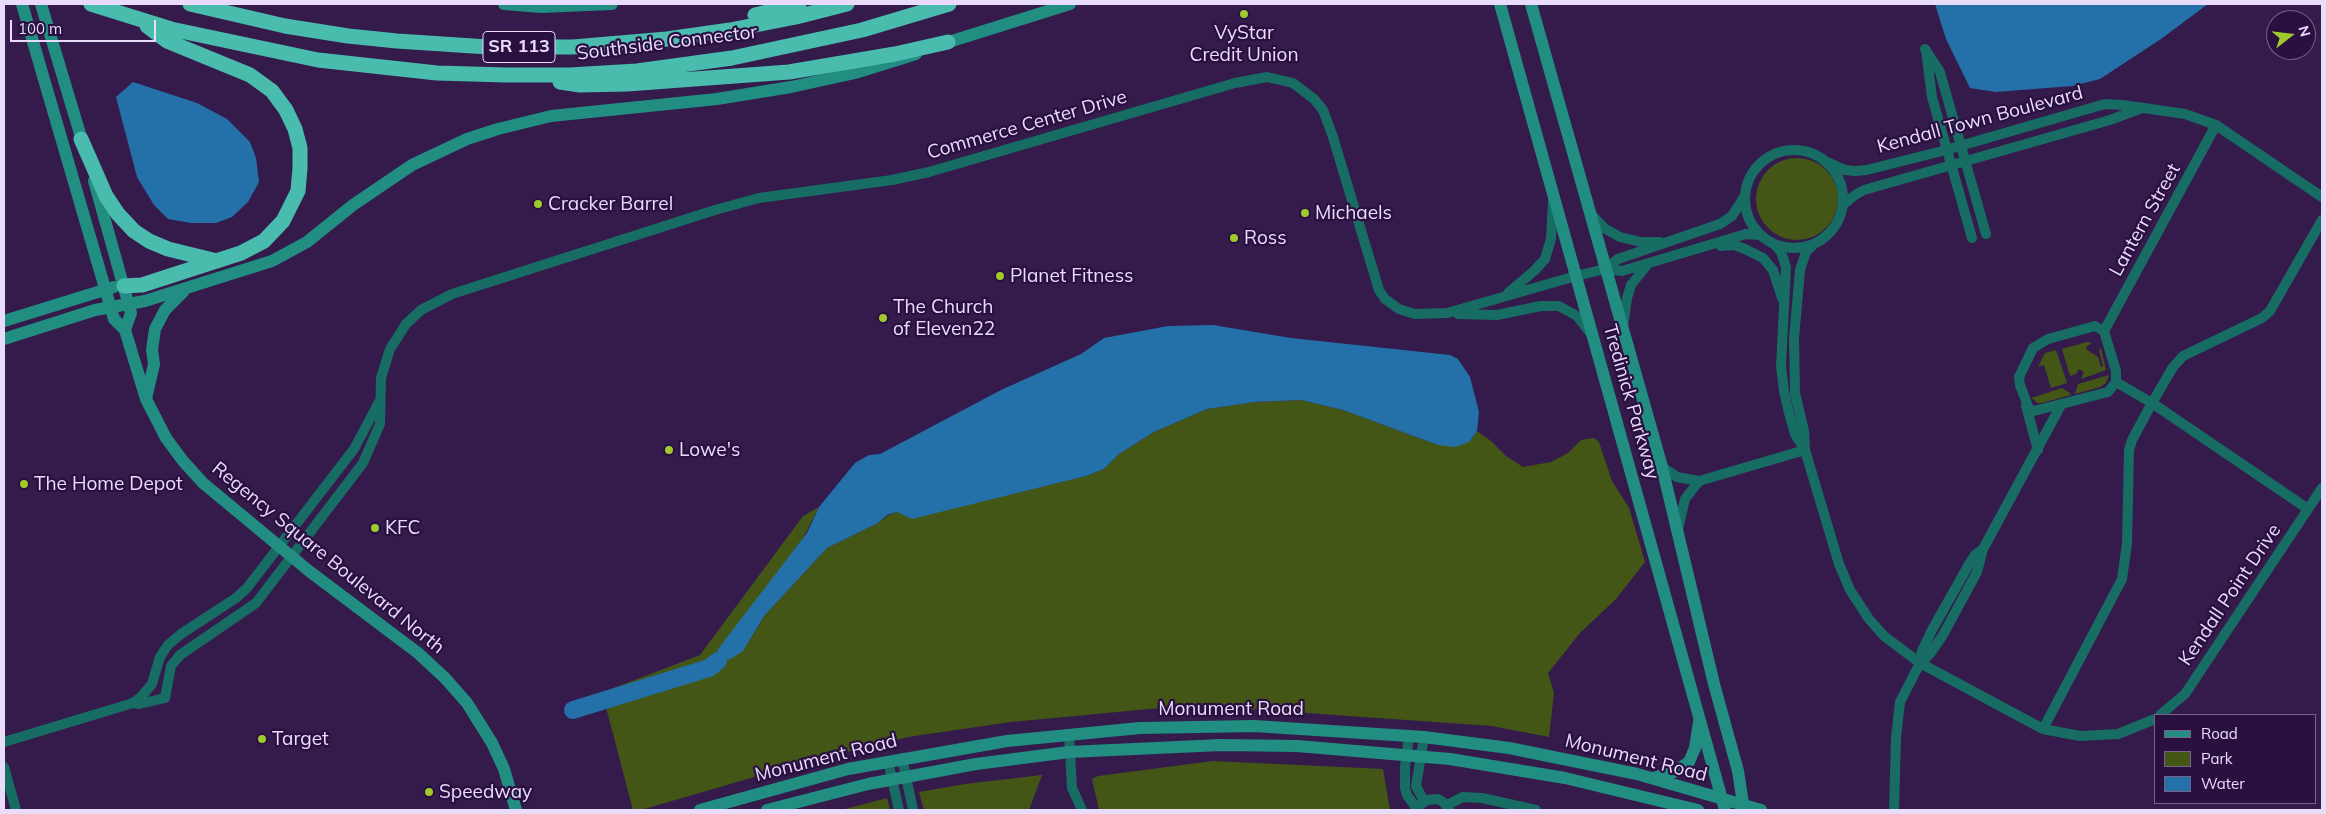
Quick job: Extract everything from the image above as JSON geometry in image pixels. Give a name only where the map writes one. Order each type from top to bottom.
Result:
[{"type":"highway","name":"Southside Connector","points":[[91,4],[140,20],[208,38],[318,60],[437,73],[506,76],[637,71],[732,58],[862,30],[949,4]]},
{"type":"highway","name":"Southside Connector","points":[[190,4],[285,26],[348,36],[488,47],[573,47],[667,39],[730,30],[796,17],[848,4]]},
{"type":"highway","points":[[531,47],[703,26],[800,4]]},
{"type":"highway","points":[[124,286],[142,285],[217,261],[241,253],[264,241],[283,221],[298,191],[300,148],[295,129],[286,110],[272,91],[250,75],[167,41],[140,20]]},
{"type":"highway","points":[[506,76],[580,85],[721,78],[836,66],[948,42]]},
{"type":"highway","points":[[81,139],[106,196],[118,214],[134,231],[149,241],[168,249],[217,261]]},
{"type":"street","name":"Regency Square Boulevard North","points":[[22,4],[114,319],[125,330],[146,399],[166,438],[203,483],[278,546],[418,653],[445,678],[467,703],[492,743],[504,770],[516,810]]},
{"type":"street","name":"Regency Square Boulevard North","points":[[41,4],[131,313],[125,330]]},
{"type":"street","points":[[504,4],[541,7],[612,4]]},
{"type":"street","points":[[124,286],[106,289],[4,323],[6,338],[128,302],[145,300],[187,288],[253,268],[289,253],[383,183],[412,165],[458,143],[498,128],[551,116],[717,100],[791,87],[900,61],[948,42],[1070,4]]},
{"type":"street","name":"Tredinick Parkway","points":[[1500,4],[1724,804]]},
{"type":"street","name":"Tredinick Parkway","points":[[1531,4],[1662,467],[1714,684],[1738,771],[1743,807]]},
{"type":"street","points":[[1972,238],[1932,97],[1926,49],[1939,69],[1986,234]]},
{"type":"street","name":"Commerce Center Drive","points":[[165,698],[171,666],[180,655],[256,603],[363,463],[380,424],[379,402],[385,364],[397,337],[421,310],[452,294],[729,206],[792,192],[892,180],[929,172],[1235,83],[1267,77],[1293,83],[1314,99],[1323,110],[1333,137],[1379,290],[1385,299],[1399,309],[1415,314],[1447,313],[1576,276],[1605,269],[1622,271],[1712,246],[1746,234],[1760,235]]},
{"type":"street","name":"Kendall Town Boulevard","points":[[1827,162],[1845,170],[1856,171],[1961,146],[2105,104],[2143,107],[2186,114],[2216,125],[2322,197]]},
{"type":"street","name":"Kendall Town Boulevard","points":[[1844,204],[1864,190],[2125,115],[2143,107]]},
{"type":"street","name":"Lantern Street","points":[[2104,331],[2216,125]]},
{"type":"street","points":[[1805,450],[1795,434],[1784,391],[1781,366],[1786,267],[1781,252],[1775,245],[1760,235],[1748,216],[1745,194],[1748,181],[1755,169],[1765,159],[1776,153],[1790,150],[1803,150],[1816,154],[1827,162],[1840,181],[1844,204],[1841,217],[1834,229],[1806,252],[1800,270],[1794,338],[1795,394],[1804,431],[1805,450],[1838,564],[1850,590],[1869,619],[1884,636],[1920,664],[2042,729],[2080,736],[2118,734],[2154,719]]},
{"type":"street","points":[[1503,297],[1534,271],[1545,258],[1551,239],[1553,194]]},
{"type":"street","name":"Commerce Center Drive","points":[[1605,269],[1618,259],[1720,224],[1732,216],[1739,208],[1745,194]]},
{"type":"street","points":[[1589,213],[1604,228],[1620,237],[1641,242],[1666,243]]},
{"type":"street","points":[[2042,729],[2122,579],[2126,551],[2129,450],[2132,440],[2152,403],[2173,367],[2183,356],[2262,318],[2270,311],[2322,220]]},
{"type":"street","points":[[1775,245],[1801,248],[1814,245]]},
{"type":"street","points":[[1712,246],[1734,246],[1755,252],[1763,258],[1773,270],[1784,306]]},
{"type":"street","points":[[1623,331],[1627,298],[1631,285],[1648,264]]},
{"type":"street","points":[[146,399],[154,364],[152,350],[155,329],[165,310],[187,288]]},
{"type":"street","points":[[1447,313],[1497,315],[1540,306],[1559,306],[1577,316],[1594,338]]},
{"type":"street","points":[[2026,406],[2034,411],[2108,392],[2116,382],[2116,371],[2104,331],[2095,326],[2048,338],[2034,348],[2019,377],[2026,406],[2038,450]]},
{"type":"street","points":[[2116,382],[2152,403],[2308,509]]},
{"type":"street","name":"Commerce Center Drive","points":[[133,703],[148,691],[160,657],[168,645],[181,634],[236,598],[247,588],[354,449],[379,402]]},
{"type":"street","points":[[1894,810],[1896,738],[1900,702],[1920,664],[1930,654],[1952,619],[1977,572],[1983,549],[2061,405]]},
{"type":"street","points":[[1662,467],[1677,477],[1699,481],[1805,450]]},
{"type":"street","points":[[1678,529],[1685,499],[1699,481]]},
{"type":"street","name":"Kendall Point Drive","points":[[2161,714],[2185,694],[2322,488]]},
{"type":"street","points":[[4,742],[133,703],[139,704],[165,698],[158,682],[156,669]]},
{"type":"street","points":[[1650,778],[1674,772],[1689,762],[1696,748],[1699,714]]},
{"type":"street","name":"Monument Road","points":[[700,810],[777,787],[888,761],[998,742],[1140,728],[1254,726],[1424,737],[1509,748],[1650,778],[1724,804],[1761,810]]},
{"type":"street","points":[[1069,734],[1072,788],[1082,810]]},
{"type":"street","points":[[1408,736],[1405,788],[1407,795],[1419,807]]},
{"type":"street","points":[[1419,807],[1416,786],[1424,737]]},
{"type":"street","name":"Monument Road","points":[[766,810],[892,779],[976,764],[1069,752],[1168,746],[1239,745],[1297,746],[1421,756],[1565,778],[1698,810]]},
{"type":"street","points":[[902,758],[913,810]]},
{"type":"street","points":[[888,761],[899,810]]},
{"type":"street","points":[[4,767],[16,810]]},
{"type":"street","points":[[1419,807],[1438,799],[1448,808],[1463,796],[1482,798],[1536,810]]},
{"type":"street","points":[[1889,810],[1895,796]]},
{"type":"green space","points":[[1789,158],[1805,158],[1820,165],[1831,176],[1838,191],[1835,215],[1826,228],[1805,240],[1789,240],[1774,233],[1763,222],[1756,207],[1756,191],[1763,176],[1774,165]]},
{"type":"green space","points":[[2087,342],[2092,343],[2086,347],[2087,350],[2098,357],[2101,367],[2103,366],[2099,350],[2101,348],[2106,370],[2081,379],[2084,372],[2079,369],[2076,374],[2070,376],[2062,349]]},
{"type":"green space","points":[[2056,350],[2067,383],[2051,388],[2044,365],[2038,367],[2045,353]]},
{"type":"green space","points":[[2109,375],[2106,383],[2100,387],[2075,394],[2078,384]]},
{"type":"green space","points":[[2062,388],[2071,395],[2042,403],[2038,403],[2031,398]]},
{"type":"green space","points":[[1301,400],[1343,410],[1438,445],[1469,442],[1477,431],[1491,441],[1506,456],[1523,467],[1551,462],[1568,453],[1581,440],[1594,438],[1599,442],[1612,481],[1629,508],[1645,562],[1616,599],[1580,633],[1548,673],[1554,693],[1549,737],[1492,726],[1192,705],[1011,722],[908,737],[809,761],[641,810],[633,810],[603,696],[606,691],[700,655],[803,516],[819,507],[751,640],[764,616],[827,548],[878,523],[887,516],[897,512],[912,518],[1086,476],[1104,469],[1119,454],[1154,432],[1207,409],[1255,402]]},
{"type":"green space","points":[[1213,761],[1383,769],[1390,810],[1099,810],[1092,779],[1098,776]]},
{"type":"green space","points":[[1042,775],[1029,810],[924,810],[919,792],[965,784]]},
{"type":"green space","points":[[887,798],[890,810],[845,809]]},
{"type":"water","points":[[1935,4],[2208,4],[2161,39],[2100,79],[2072,86],[1996,92],[1970,88],[1946,39]]},
{"type":"water","points":[[133,82],[197,103],[227,119],[250,142],[256,158],[259,182],[248,202],[232,217],[216,223],[191,223],[168,219],[154,205],[137,177],[116,97]]},
{"type":"water","points":[[1213,325],[1291,338],[1450,355],[1458,359],[1470,377],[1479,412],[1477,431],[1469,442],[1455,447],[1438,445],[1343,410],[1301,400],[1255,402],[1207,409],[1154,432],[1119,454],[1104,469],[1086,476],[912,519],[897,512],[887,515],[878,523],[827,548],[764,616],[743,651],[720,663],[716,659],[718,649],[807,533],[819,507],[855,463],[869,455],[880,454],[1001,390],[1081,354],[1104,338],[1168,326]]},
{"type":"waterway","points":[[573,710],[709,668],[718,661]]},
{"type":"place","name":"VyStar Credit Union","points":[[1244,14]]},
{"type":"place","name":"Cracker Barrel","points":[[538,204]]},
{"type":"place","name":"Michaels","points":[[1305,213]]},
{"type":"place","name":"Ross","points":[[1234,238]]},
{"type":"place","name":"Planet Fitness","points":[[1000,276]]},
{"type":"place","name":"The Church of Eleven22","points":[[883,318]]},
{"type":"place","name":"Lowe's","points":[[669,450]]},
{"type":"place","name":"The Home Depot","points":[[24,484]]},
{"type":"place","name":"KFC","points":[[375,528]]},
{"type":"place","name":"Target","points":[[262,739]]},
{"type":"place","name":"Speedway","points":[[429,792]]}]
